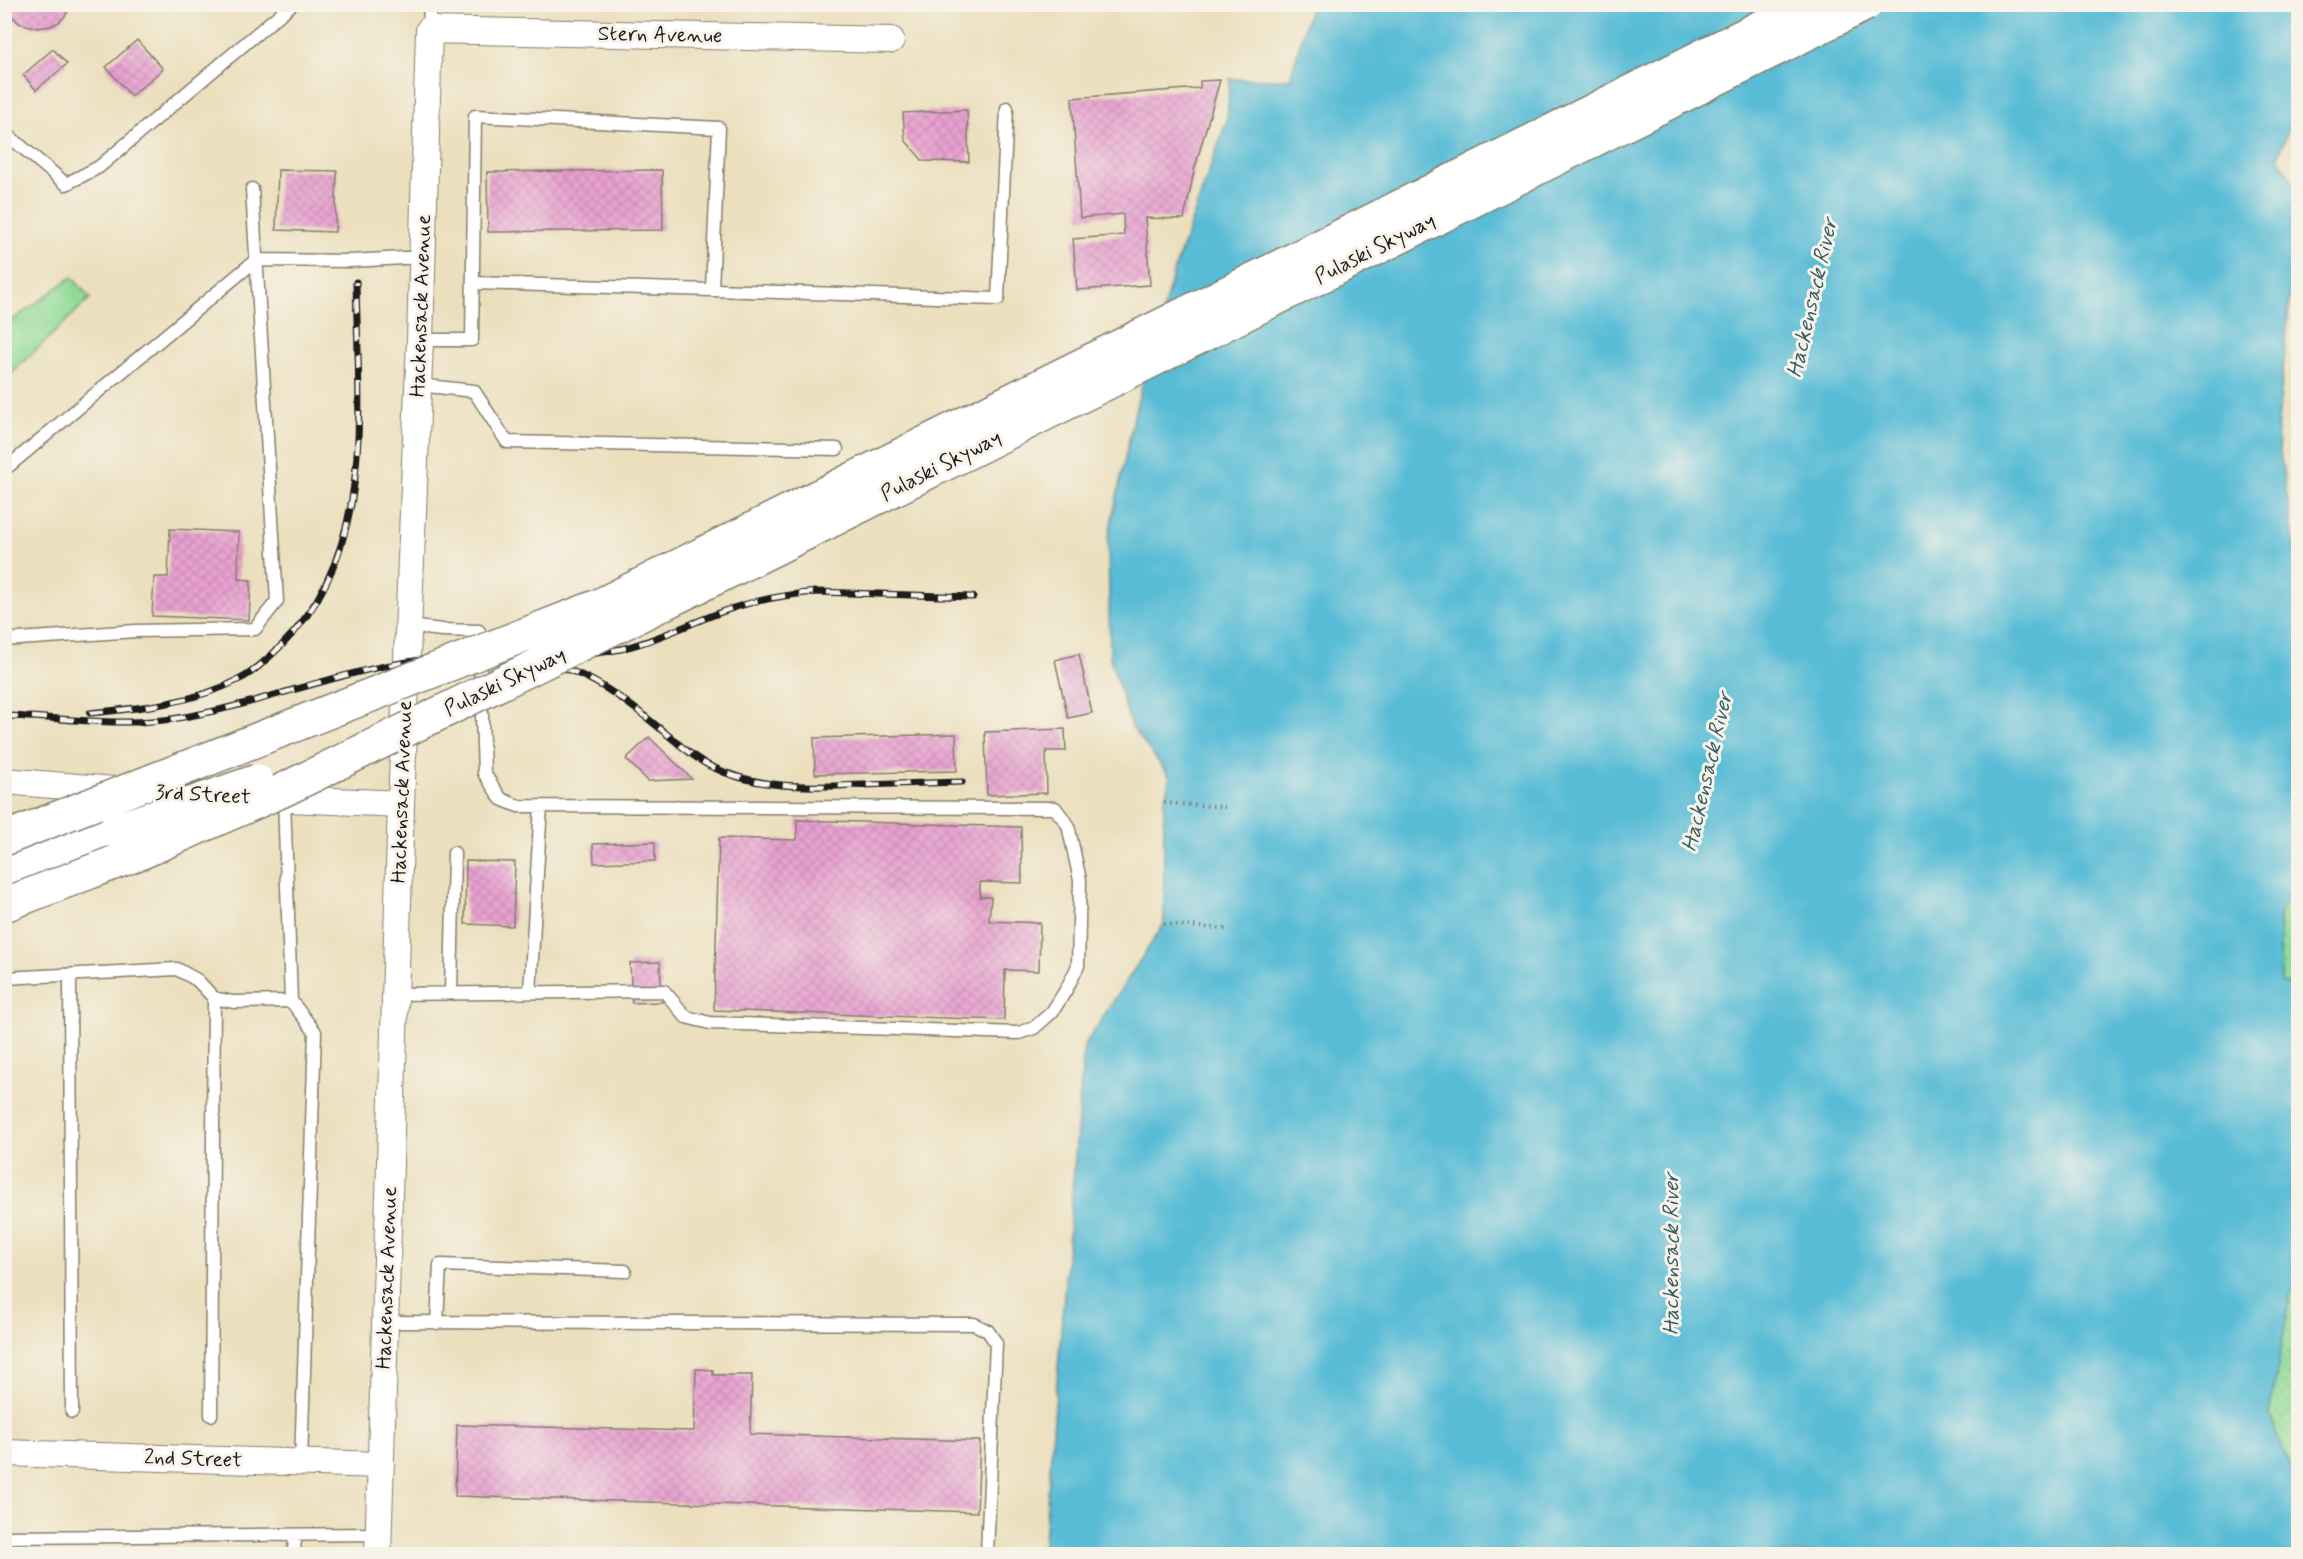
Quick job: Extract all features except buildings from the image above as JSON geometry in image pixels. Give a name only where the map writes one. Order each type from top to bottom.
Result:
[{"type":"highway","name":"Pulaski Skyway","points":[[4,839],[598,606],[1807,4]]},
{"type":"highway","name":"Pulaski Skyway","points":[[4,905],[216,821],[493,688],[1866,4]]},
{"type":"highway","points":[[113,831],[329,733],[442,668]]},
{"type":"highway","points":[[4,873],[113,831],[273,776],[389,732],[493,688]]},
{"type":"street","name":"Stern Avenue","points":[[429,30],[891,40]]},
{"type":"street","name":"Hackensack Avenue","points":[[378,1544],[401,804],[420,340],[429,30]]},
{"type":"street","name":"3rd Street","points":[[4,781],[114,790],[401,804]]},
{"type":"street","name":"2nd Street","points":[[4,1453],[381,1465]]},
{"type":"lane","points":[[4,132],[66,184],[99,167],[292,4]]},
{"type":"lane","points":[[429,30],[430,4]]},
{"type":"lane","points":[[473,283],[998,299],[1007,108]]},
{"type":"lane","points":[[420,340],[472,340],[475,116],[719,128],[712,290]]},
{"type":"lane","points":[[4,640],[136,631],[255,629],[277,601],[252,189]]},
{"type":"lane","points":[[4,470],[256,260],[350,261],[423,257]]},
{"type":"lane","points":[[418,385],[474,391],[507,442],[837,449]]},
{"type":"lane","points":[[395,994],[664,991],[686,1017],[710,1023],[1019,1033],[1034,1028],[1052,1012],[1078,966],[1080,880],[1068,825],[1055,808],[519,806],[501,800],[484,773],[479,631],[408,626]]},
{"type":"lane","points":[[284,799],[291,1001],[315,1032],[302,1463]]},
{"type":"lane","points":[[530,992],[542,806]]},
{"type":"lane","points":[[451,993],[454,853]]},
{"type":"lane","points":[[4,978],[177,969],[197,980],[214,998],[233,1002],[291,1001]]},
{"type":"lane","points":[[70,975],[72,1412]]},
{"type":"lane","points":[[211,1415],[214,998]]},
{"type":"lane","points":[[437,1323],[440,1265],[625,1270]]},
{"type":"lane","points":[[386,1322],[974,1324],[988,1331],[996,1343],[987,1554]]},
{"type":"lane","points":[[4,1537],[295,1535],[378,1544]]},
{"type":"lane","points":[[294,1554],[295,1535]]},
{"type":"path","points":[[1164,804],[1226,807]]},
{"type":"path","points":[[1164,924],[1226,929]]},
{"type":"green space","points":[[72,277],[90,298],[5,380],[5,326]]},
{"type":"green space","points":[[2298,879],[2298,986],[2281,983],[2270,938],[2279,914]]},
{"type":"green space","points":[[2298,1281],[2298,1486],[2269,1415],[2268,1353],[2291,1293]]},
{"type":"water","name":"Hackensack River","points":[[1311,5],[2298,5],[2298,105],[2278,156],[2295,187],[2298,212],[2277,433],[2298,566],[2298,879],[2279,914],[2281,983],[2298,986],[2298,1284],[2291,1293],[2269,1415],[2298,1487],[2298,1554],[1043,1554],[1084,1046],[1164,924],[1164,803],[1170,777],[1131,726],[1110,658],[1108,538],[1136,407],[1174,271],[1227,120],[1230,79],[1290,79]]},
{"type":"railway","points":[[90,713],[186,699],[240,679],[257,668],[282,645],[313,607],[334,566],[348,521],[355,474],[359,425],[356,282]]},
{"type":"railway","points":[[4,716],[109,722],[172,719],[233,707],[353,673],[414,661],[465,657],[570,655],[621,649],[646,642],[742,605],[803,593],[973,597]]},
{"type":"railway","points":[[537,662],[572,671],[604,688],[635,708],[685,750],[728,774],[766,783],[804,786],[962,782]]}]
